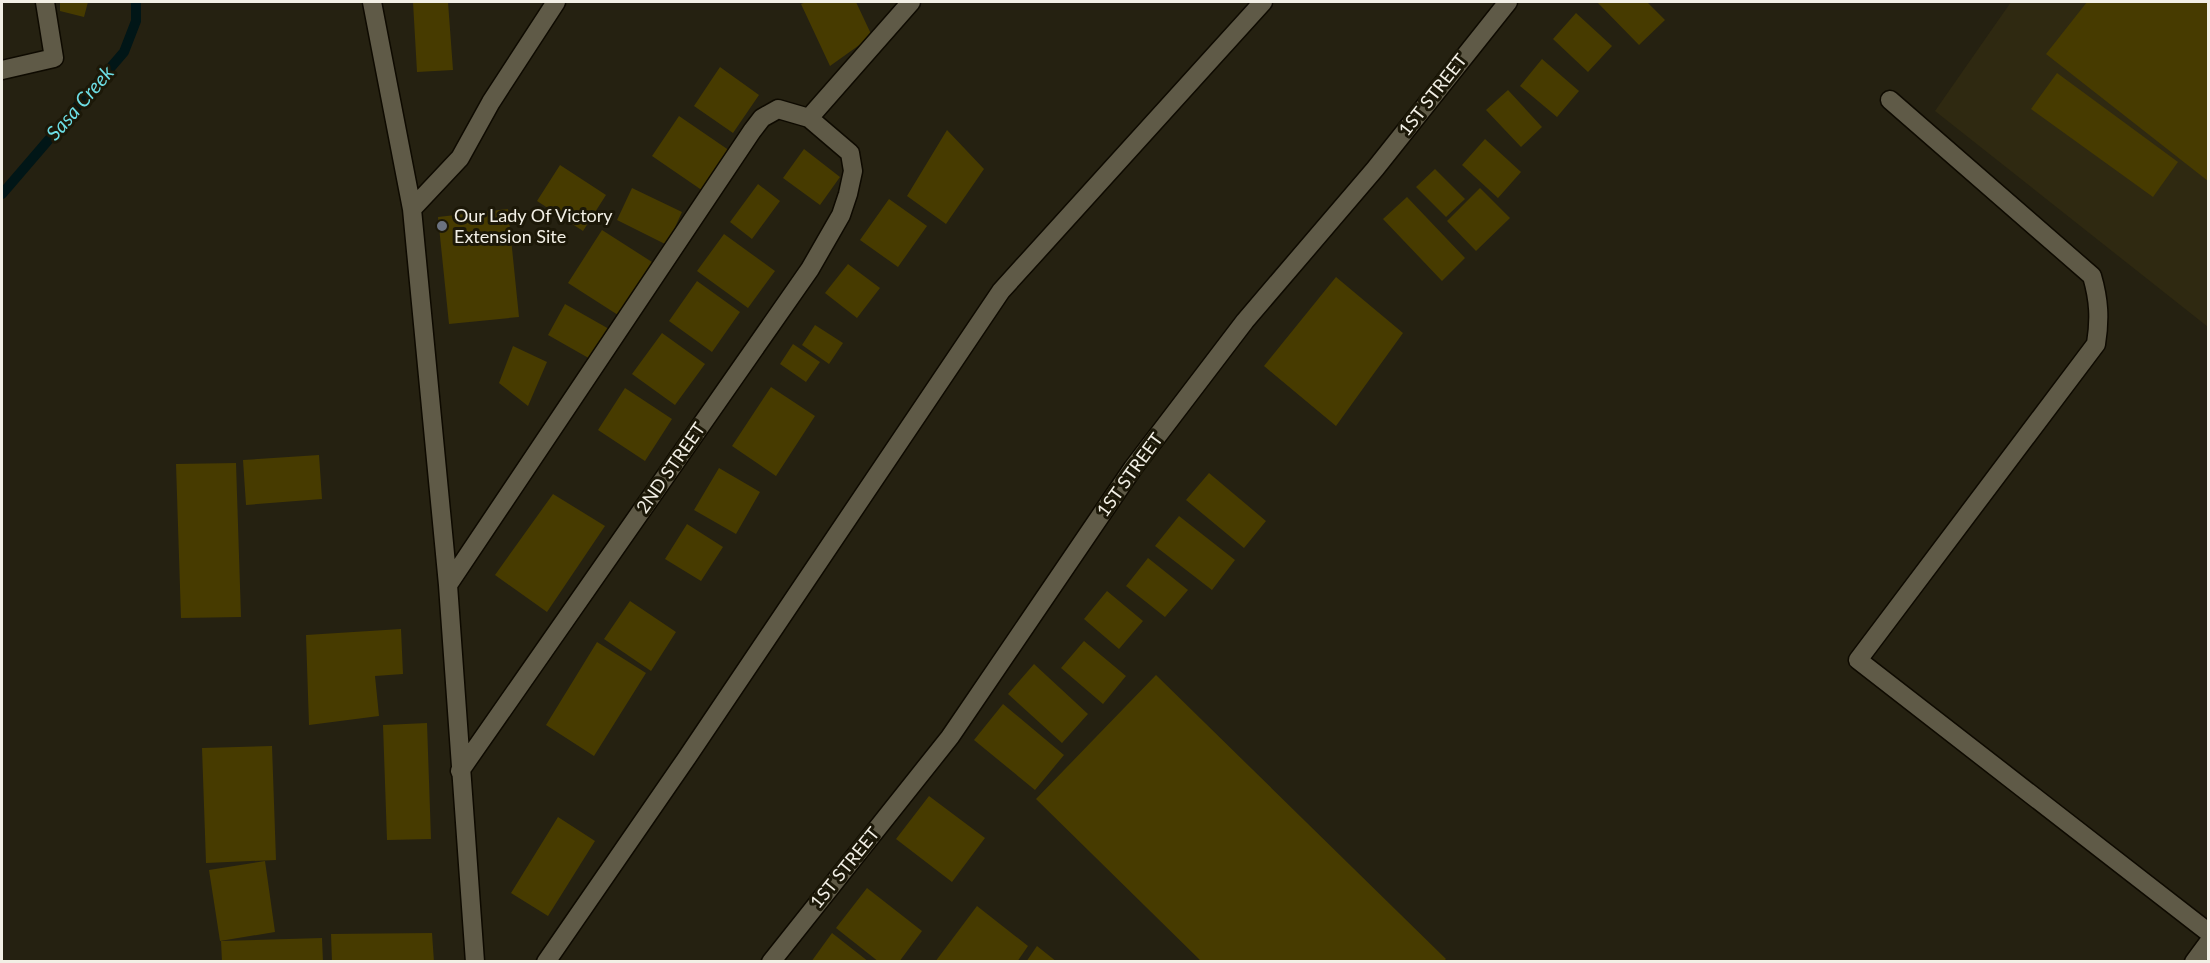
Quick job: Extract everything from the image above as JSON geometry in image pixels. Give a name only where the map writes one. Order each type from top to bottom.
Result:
[{"type":"street","points":[[2,70],[54,58],[45,2]]},
{"type":"street","points":[[372,2],[412,209],[448,585],[475,962]]},
{"type":"street","points":[[412,209],[460,158],[491,102],[556,2]]},
{"type":"street","points":[[448,585],[762,118],[778,109],[809,118],[911,2]]},
{"type":"street","points":[[546,962],[686,759],[1001,291],[1263,2]]},
{"type":"street","name":"1ST STREET","points":[[771,962],[950,737],[1133,468],[1238,330],[1375,169],[1508,2]]},
{"type":"street","points":[[1890,100],[2092,276],[2100,302],[2099,324],[2096,344],[1858,660],[2208,932]]},
{"type":"street","name":"2ND STREET","points":[[460,771],[810,269],[841,215],[853,171],[850,153],[809,118]]},
{"type":"street","points":[[2194,962],[2208,943]]},
{"type":"shaded area","points":[[2011,2],[2208,2],[2208,327],[1935,111]]},
{"type":"building","points":[[60,2],[88,2],[84,17],[60,11]]},
{"type":"building","points":[[413,2],[448,2],[453,70],[417,72]]},
{"type":"building","points":[[806,2],[856,2],[872,36],[830,66],[801,4]]},
{"type":"building","points":[[1597,2],[1647,2],[1665,20],[1639,45]]},
{"type":"building","points":[[2087,2],[2208,2],[2208,181],[2046,54]]},
{"type":"building","points":[[1576,13],[1612,46],[1588,72],[1553,39]]},
{"type":"building","points":[[1542,59],[1579,91],[1557,117],[1520,86]]},
{"type":"building","points":[[720,67],[759,95],[733,133],[694,106]]},
{"type":"building","points":[[2057,73],[2178,162],[2153,197],[2031,109]]},
{"type":"building","points":[[1508,90],[1542,127],[1521,147],[1486,110]]},
{"type":"building","points":[[679,116],[733,153],[706,193],[652,156]]},
{"type":"building","points":[[947,130],[984,169],[946,224],[907,196]]},
{"type":"building","points":[[1485,139],[1521,172],[1498,198],[1462,165]]},
{"type":"building","points":[[804,149],[840,177],[820,205],[783,178]]},
{"type":"building","points":[[560,165],[606,195],[583,231],[537,201]]},
{"type":"building","points":[[1435,169],[1465,199],[1446,217],[1416,187]]},
{"type":"building","points":[[758,184],[780,201],[752,239],[730,222]]},
{"type":"building","points":[[632,188],[682,212],[667,245],[617,220]]},
{"type":"building","points":[[1480,188],[1510,218],[1476,251],[1447,221]]},
{"type":"building","points":[[1407,197],[1465,258],[1442,281],[1383,219]]},
{"type":"building","points":[[889,199],[927,226],[898,267],[860,240]]},
{"type":"building","points":[[508,209],[519,317],[449,324],[438,217]]},
{"type":"building","points":[[602,230],[652,262],[618,315],[568,283]]},
{"type":"building","points":[[724,234],[775,271],[748,308],[697,271]]},
{"type":"building","points":[[848,264],[880,288],[857,318],[825,293]]},
{"type":"building","points":[[1336,277],[1403,333],[1336,426],[1264,366]]},
{"type":"building","points":[[697,281],[740,312],[712,352],[669,321]]},
{"type":"building","points":[[565,304],[609,329],[592,360],[548,335]]},
{"type":"building","points":[[815,325],[843,343],[829,364],[802,345]]},
{"type":"building","points":[[662,333],[705,364],[675,405],[632,374]]},
{"type":"building","points":[[793,344],[820,362],[806,382],[780,364]]},
{"type":"building","points":[[513,346],[547,362],[528,406],[499,383]]},
{"type":"building","points":[[771,387],[815,416],[776,476],[732,446]]},
{"type":"building","points":[[625,388],[672,419],[645,461],[598,430]]},
{"type":"building","points":[[319,455],[322,499],[246,505],[243,460]]},
{"type":"building","points":[[236,463],[241,617],[181,618],[176,464]]},
{"type":"building","points":[[719,468],[760,492],[736,534],[694,510]]},
{"type":"building","points":[[1209,473],[1266,521],[1244,548],[1186,500]]},
{"type":"building","points":[[553,494],[605,526],[547,612],[495,575]]},
{"type":"building","points":[[1179,516],[1235,560],[1212,590],[1155,546]]},
{"type":"building","points":[[687,524],[723,547],[701,581],[665,559]]},
{"type":"building","points":[[1148,558],[1188,590],[1165,617],[1126,586]]},
{"type":"building","points":[[1107,591],[1143,621],[1119,649],[1084,619]]},
{"type":"building","points":[[630,601],[676,632],[651,671],[604,639]]},
{"type":"building","points":[[401,629],[403,674],[375,676],[379,716],[309,725],[306,635]]},
{"type":"building","points":[[1084,641],[1126,676],[1103,704],[1061,668]]},
{"type":"building","points":[[597,642],[646,673],[594,756],[546,725]]},
{"type":"building","points":[[1034,664],[1088,714],[1062,743],[1008,694]]},
{"type":"building","points":[[1156,675],[1446,959],[1443,962],[1202,962],[1036,799]]},
{"type":"building","points":[[1003,704],[1064,755],[1035,790],[974,740]]},
{"type":"building","points":[[427,723],[431,839],[387,840],[383,725]]},
{"type":"building","points":[[272,746],[276,860],[206,863],[202,748]]},
{"type":"building","points":[[929,796],[985,838],[952,882],[896,839]]},
{"type":"building","points":[[558,817],[595,841],[548,916],[511,893]]},
{"type":"building","points":[[265,861],[275,932],[220,941],[209,870]]},
{"type":"building","points":[[867,888],[922,931],[899,962],[879,962],[836,928]]},
{"type":"building","points":[[977,906],[1028,946],[1017,962],[935,962]]},
{"type":"building","points":[[432,933],[434,962],[332,962],[331,934]]},
{"type":"building","points":[[832,933],[869,962],[811,962]]},
{"type":"building","points":[[322,938],[323,962],[222,962],[221,941]]},
{"type":"building","points":[[1037,946],[1057,962],[1026,962]]},
{"type":"waterway","name":"Sasa Creek","points":[[2,194],[124,52],[136,21],[136,2]]},
{"type":"place","name":"Our Lady Of Victory Extension Site","points":[[442,226]]}]
